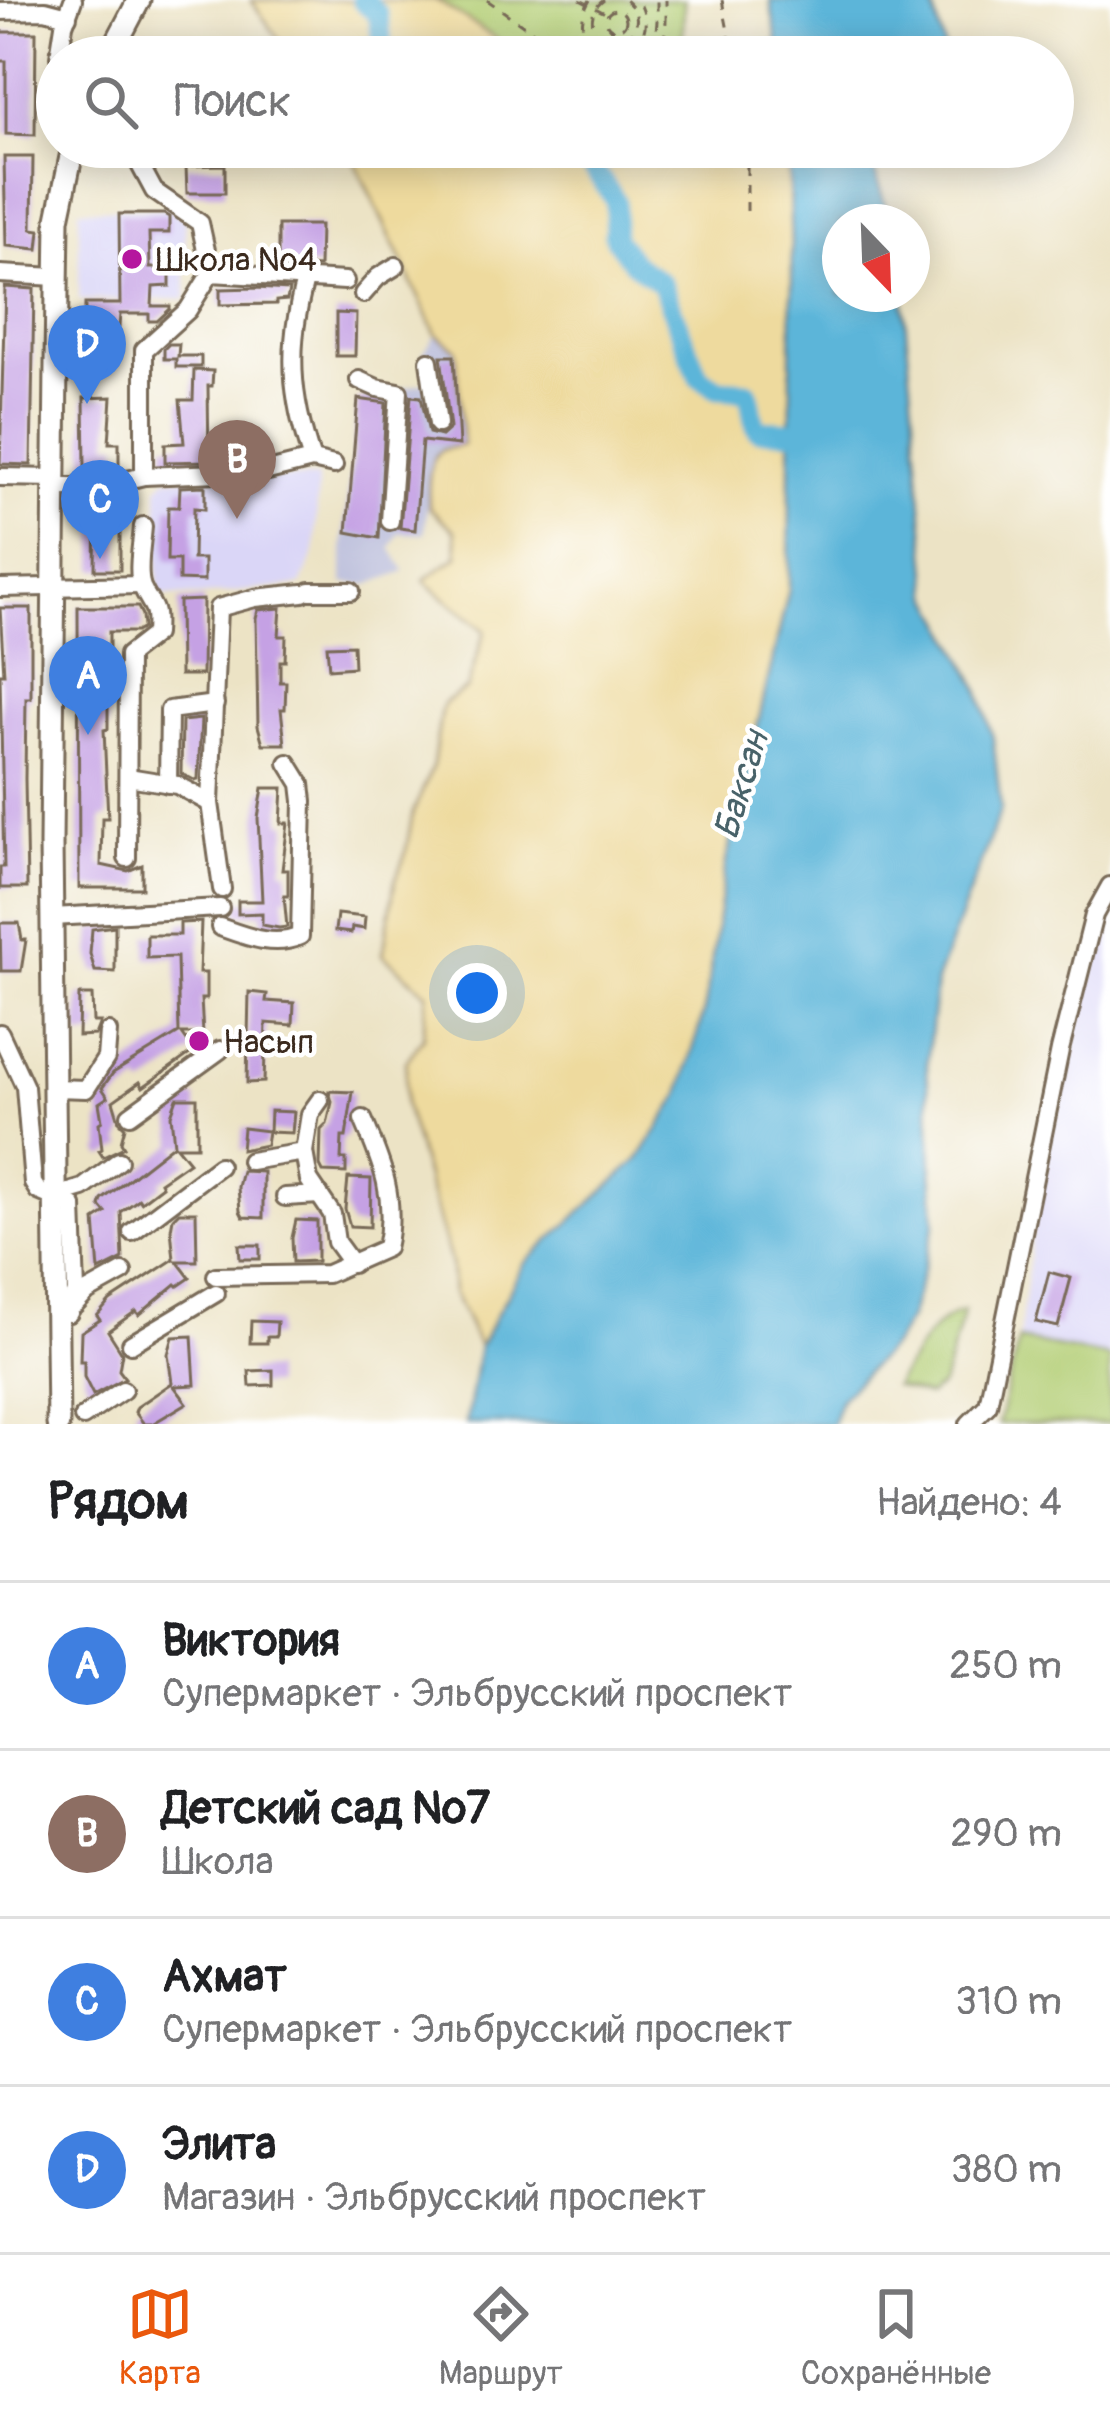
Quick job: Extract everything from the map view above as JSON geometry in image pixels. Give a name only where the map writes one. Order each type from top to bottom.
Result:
[{"type":"main road","points":[[120,36],[139,0]]},
{"type":"main road","points":[[58,1417],[63,1314],[57,1260],[52,916],[57,277],[61,195],[68,168]]},
{"type":"street","points":[[0,11],[70,8]]},
{"type":"street","points":[[142,168],[154,191],[200,224],[212,273],[188,310],[144,350],[144,476]]},
{"type":"street","points":[[363,294],[397,266]]},
{"type":"street","points":[[212,273],[345,280]]},
{"type":"street","points":[[0,274],[57,277]]},
{"type":"street","points":[[305,280],[291,339],[300,424],[312,460]]},
{"type":"street","points":[[429,361],[438,424]]},
{"type":"street","points":[[359,380],[399,392],[432,390]]},
{"type":"street","points":[[390,521],[399,392]]},
{"type":"street","points":[[0,477],[98,487],[144,476],[268,471],[312,460],[334,465]]},
{"type":"street","points":[[127,858],[128,655],[155,634],[156,612],[141,585],[142,526]]},
{"type":"street","points":[[0,588],[141,585]]},
{"type":"street","points":[[52,916],[221,898],[210,803],[218,608],[307,592],[351,591]]},
{"type":"street","points":[[168,784],[170,710],[215,704]]},
{"type":"street","points":[[220,927],[262,940],[300,936],[303,801],[301,784],[288,763]]},
{"type":"street","points":[[128,777],[168,784],[210,803]]},
{"type":"street","points":[[969,1424],[988,1405],[1060,1050],[1094,915],[1110,886]]},
{"type":"street","points":[[55,1088],[86,1089],[106,1058],[108,1032]]},
{"type":"street","points":[[0,1033],[25,1087],[33,1183],[38,1191],[73,1206],[76,1292],[63,1314]]},
{"type":"street","points":[[130,1114],[220,1050]]},
{"type":"street","points":[[320,1100],[310,1114],[304,1152],[309,1180],[332,1214],[336,1242],[352,1264]]},
{"type":"street","points":[[131,1343],[216,1284],[327,1274],[386,1248],[390,1231],[387,1175],[363,1119]]},
{"type":"street","points":[[250,1161],[304,1152]]},
{"type":"street","points":[[56,1196],[83,1188],[119,1161]]},
{"type":"street","points":[[132,1232],[219,1166]]},
{"type":"street","points":[[285,1197],[320,1195]]},
{"type":"street","points":[[57,1260],[47,1286],[47,1337],[48,1379],[58,1417]]},
{"type":"street","points":[[63,1314],[87,1292],[123,1272]]},
{"type":"street","points":[[83,1417],[123,1390]]},
{"type":"path","points":[[488,0],[539,36]]},
{"type":"path","points":[[580,0],[607,14],[609,28],[621,28],[625,15],[614,9]]},
{"type":"path","points":[[602,36],[592,24],[596,7],[604,0]]},
{"type":"path","points":[[613,0],[614,9]]},
{"type":"path","points":[[625,0],[635,10],[635,28],[628,36]]},
{"type":"path","points":[[638,0],[644,30],[638,36]]},
{"type":"path","points":[[655,36],[657,0]]},
{"type":"path","points":[[665,36],[666,0]]},
{"type":"path","points":[[722,0],[729,36]]},
{"type":"path","points":[[587,36],[583,28],[589,2]]},
{"type":"path","points":[[635,10],[642,7]]},
{"type":"path","points":[[657,8],[666,8]]},
{"type":"path","points":[[607,14],[614,9]]},
{"type":"path","points":[[635,28],[644,30]]},
{"type":"path","points":[[656,33],[666,33]]},
{"type":"path","points":[[747,168],[747,212]]},
{"type":"shaded area","name":"Школа №4","points":[[79,209],[170,209],[185,220],[186,299],[79,300]]},
{"type":"shaded area","points":[[436,334],[456,349],[463,445],[428,484],[425,534],[399,533],[391,548],[405,571],[368,585],[343,583],[358,400],[426,382],[423,353]]},
{"type":"shaded area","points":[[167,478],[318,478],[315,552],[301,585],[197,596],[158,595],[158,487]]},
{"type":"shaded area","points":[[1110,904],[1110,1357],[1019,1340],[1041,1167]]},
{"type":"green space","points":[[436,0],[684,0],[683,36],[492,36]]},
{"type":"green space","points":[[964,1311],[942,1385],[928,1396],[894,1386],[932,1331]]},
{"type":"green space","points":[[1019,1340],[1110,1357],[1110,1424],[998,1424]]},
{"type":"sand","points":[[251,0],[436,0],[492,36],[276,36]]},
{"type":"sand","points":[[358,168],[789,168],[789,589],[726,862],[705,1007],[680,1095],[639,1159],[524,1264],[479,1347],[453,1292],[451,1263],[405,1105],[406,1062],[423,1037],[427,993],[383,955],[395,881],[413,813],[433,765],[441,710],[467,688],[485,631],[424,580],[458,556],[455,531],[429,507],[434,459],[444,449],[463,445],[456,349],[436,334]]},
{"type":"water","points":[[770,0],[931,0],[941,36],[776,36]]},
{"type":"water","points":[[789,168],[873,168],[884,204],[822,204],[822,312],[905,312],[930,594],[979,689],[993,738],[1001,809],[936,981],[927,1065],[935,1224],[910,1316],[895,1342],[841,1398],[832,1424],[466,1424],[479,1347],[524,1264],[639,1159],[680,1095],[705,1007],[726,862],[789,589]]},
{"type":"building","points":[[0,32],[36,32],[35,135],[6,134],[6,61],[0,61]]},
{"type":"building","points":[[4,157],[33,157],[32,229],[40,230],[38,249],[6,246]]},
{"type":"building","points":[[186,168],[225,168],[225,193],[187,193]]},
{"type":"building","points":[[119,214],[169,217],[169,233],[149,233],[150,268],[170,268],[170,286],[153,287],[152,306],[170,309],[157,321],[149,321],[149,314],[120,314],[119,327],[111,327],[111,372],[84,372],[85,304],[120,304]]},
{"type":"building","points":[[278,225],[320,225],[319,267],[278,264]]},
{"type":"building","points":[[5,287],[34,289],[31,465],[0,464]]},
{"type":"building","points":[[220,289],[289,290],[287,300],[276,304],[220,305]]},
{"type":"building","points":[[336,313],[356,314],[355,356],[336,356]]},
{"type":"building","points":[[169,344],[179,344],[178,356],[201,356],[201,367],[176,367],[176,359],[164,359]]},
{"type":"building","points":[[441,356],[454,356],[459,445],[422,441],[415,530],[400,528],[411,396],[421,397],[429,433],[441,436],[450,428]]},
{"type":"building","points":[[194,370],[213,371],[212,386],[208,386],[209,461],[165,462],[165,444],[184,443],[180,400],[193,400]]},
{"type":"building","points":[[112,397],[109,443],[119,443],[119,466],[85,466],[84,398]]},
{"type":"building","points":[[358,399],[386,403],[379,538],[347,532]]},
{"type":"building","points":[[205,486],[205,509],[194,508],[193,559],[204,559],[204,581],[179,580],[179,560],[167,560],[168,507],[179,507],[180,487]]},
{"type":"building","points":[[120,497],[120,570],[95,570],[96,500]]},
{"type":"building","points":[[203,600],[202,675],[180,675],[179,601]]},
{"type":"building","points":[[78,607],[138,607],[142,615],[143,628],[136,632],[109,632],[109,673],[115,673],[115,694],[108,694],[108,729],[104,730],[108,818],[102,818],[101,865],[128,871],[142,865],[142,888],[79,888]]},
{"type":"building","points":[[0,608],[31,608],[31,698],[26,698],[27,888],[0,888],[0,867],[4,867],[0,674],[4,674]]},
{"type":"building","points":[[281,608],[279,636],[286,636],[285,661],[280,661],[280,682],[286,682],[285,709],[281,709],[285,744],[263,744],[258,726],[256,618],[258,610]]},
{"type":"building","points":[[353,645],[354,667],[329,669],[327,646]]},
{"type":"building","points":[[201,719],[198,779],[194,780],[181,773],[182,721]]},
{"type":"building","points":[[263,788],[283,788],[281,823],[288,823],[282,870],[288,870],[287,927],[262,925],[262,913],[238,914],[238,901],[262,901],[258,818]]},
{"type":"building","points":[[337,914],[365,917],[364,929],[335,931]]},
{"type":"building","points":[[201,922],[199,973],[206,973],[206,999],[201,999],[203,1034],[182,1034],[194,1051],[143,1087],[140,1082],[113,1101],[125,1127],[124,1147],[103,1157],[99,1103],[108,1097],[102,1088],[113,1073],[179,1033],[177,957],[147,958],[147,935],[180,935],[180,923]]},
{"type":"building","points":[[0,923],[19,923],[22,940],[26,940],[21,971],[1,971]]},
{"type":"building","points":[[115,926],[115,972],[95,971],[90,954],[92,929]]},
{"type":"building","points":[[249,992],[267,994],[266,1001],[294,1003],[293,1025],[266,1023],[264,1082],[247,1083]]},
{"type":"building","points":[[79,995],[92,995],[93,1022],[100,1022],[95,1035],[78,1036]]},
{"type":"building","points":[[329,1091],[353,1092],[346,1137],[342,1137],[346,1173],[323,1172],[320,1166],[321,1130],[332,1102]]},
{"type":"building","points":[[177,1098],[197,1098],[197,1146],[176,1146],[189,1162],[141,1202],[121,1212],[123,1259],[99,1271],[95,1220],[106,1213],[100,1206],[102,1200],[174,1144],[171,1115]]},
{"type":"building","points":[[270,1111],[294,1112],[292,1133],[269,1132]]},
{"type":"building","points":[[243,1128],[268,1131],[266,1145],[241,1150]]},
{"type":"building","points":[[242,1171],[263,1172],[263,1218],[243,1217],[240,1211]]},
{"type":"building","points":[[348,1178],[371,1179],[370,1227],[350,1226],[345,1209]]},
{"type":"building","points":[[179,1212],[196,1212],[197,1261],[177,1261],[190,1278],[108,1331],[122,1353],[119,1370],[125,1378],[93,1395],[84,1377],[84,1361],[80,1361],[81,1332],[100,1320],[97,1316],[110,1301],[174,1259],[171,1229]]},
{"type":"building","points":[[296,1220],[317,1221],[317,1261],[293,1262]]},
{"type":"building","points":[[239,1245],[260,1245],[260,1259],[240,1259]]},
{"type":"building","points":[[1049,1272],[1071,1278],[1058,1327],[1036,1322]]},
{"type":"building","points":[[251,1321],[277,1322],[276,1337],[267,1337],[267,1343],[250,1343]]},
{"type":"building","points":[[192,1336],[195,1385],[174,1386],[187,1403],[144,1424],[135,1412],[137,1407],[172,1383],[168,1354],[173,1337]]},
{"type":"building","points":[[273,1370],[273,1385],[250,1386],[249,1371]]},
{"type":"waterway","points":[[362,0],[378,14],[381,36]]},
{"type":"waterway","points":[[593,168],[616,201],[614,237],[632,262],[661,283],[699,377],[719,389],[747,391],[758,430],[818,433]]},
{"type":"place","name":"Школа №4","points":[[132,259]]},
{"type":"place","name":"Элита","points":[[87,404]]},
{"type":"place","name":"Детский сад №7","points":[[237,519]]},
{"type":"place","name":"Ахмат","points":[[100,559]]},
{"type":"place","name":"Виктория","points":[[88,735]]},
{"type":"place","name":"Насып","points":[[199,1041]]},
{"type":"water label","name":"Баксан","points":[[740,785]]}]
